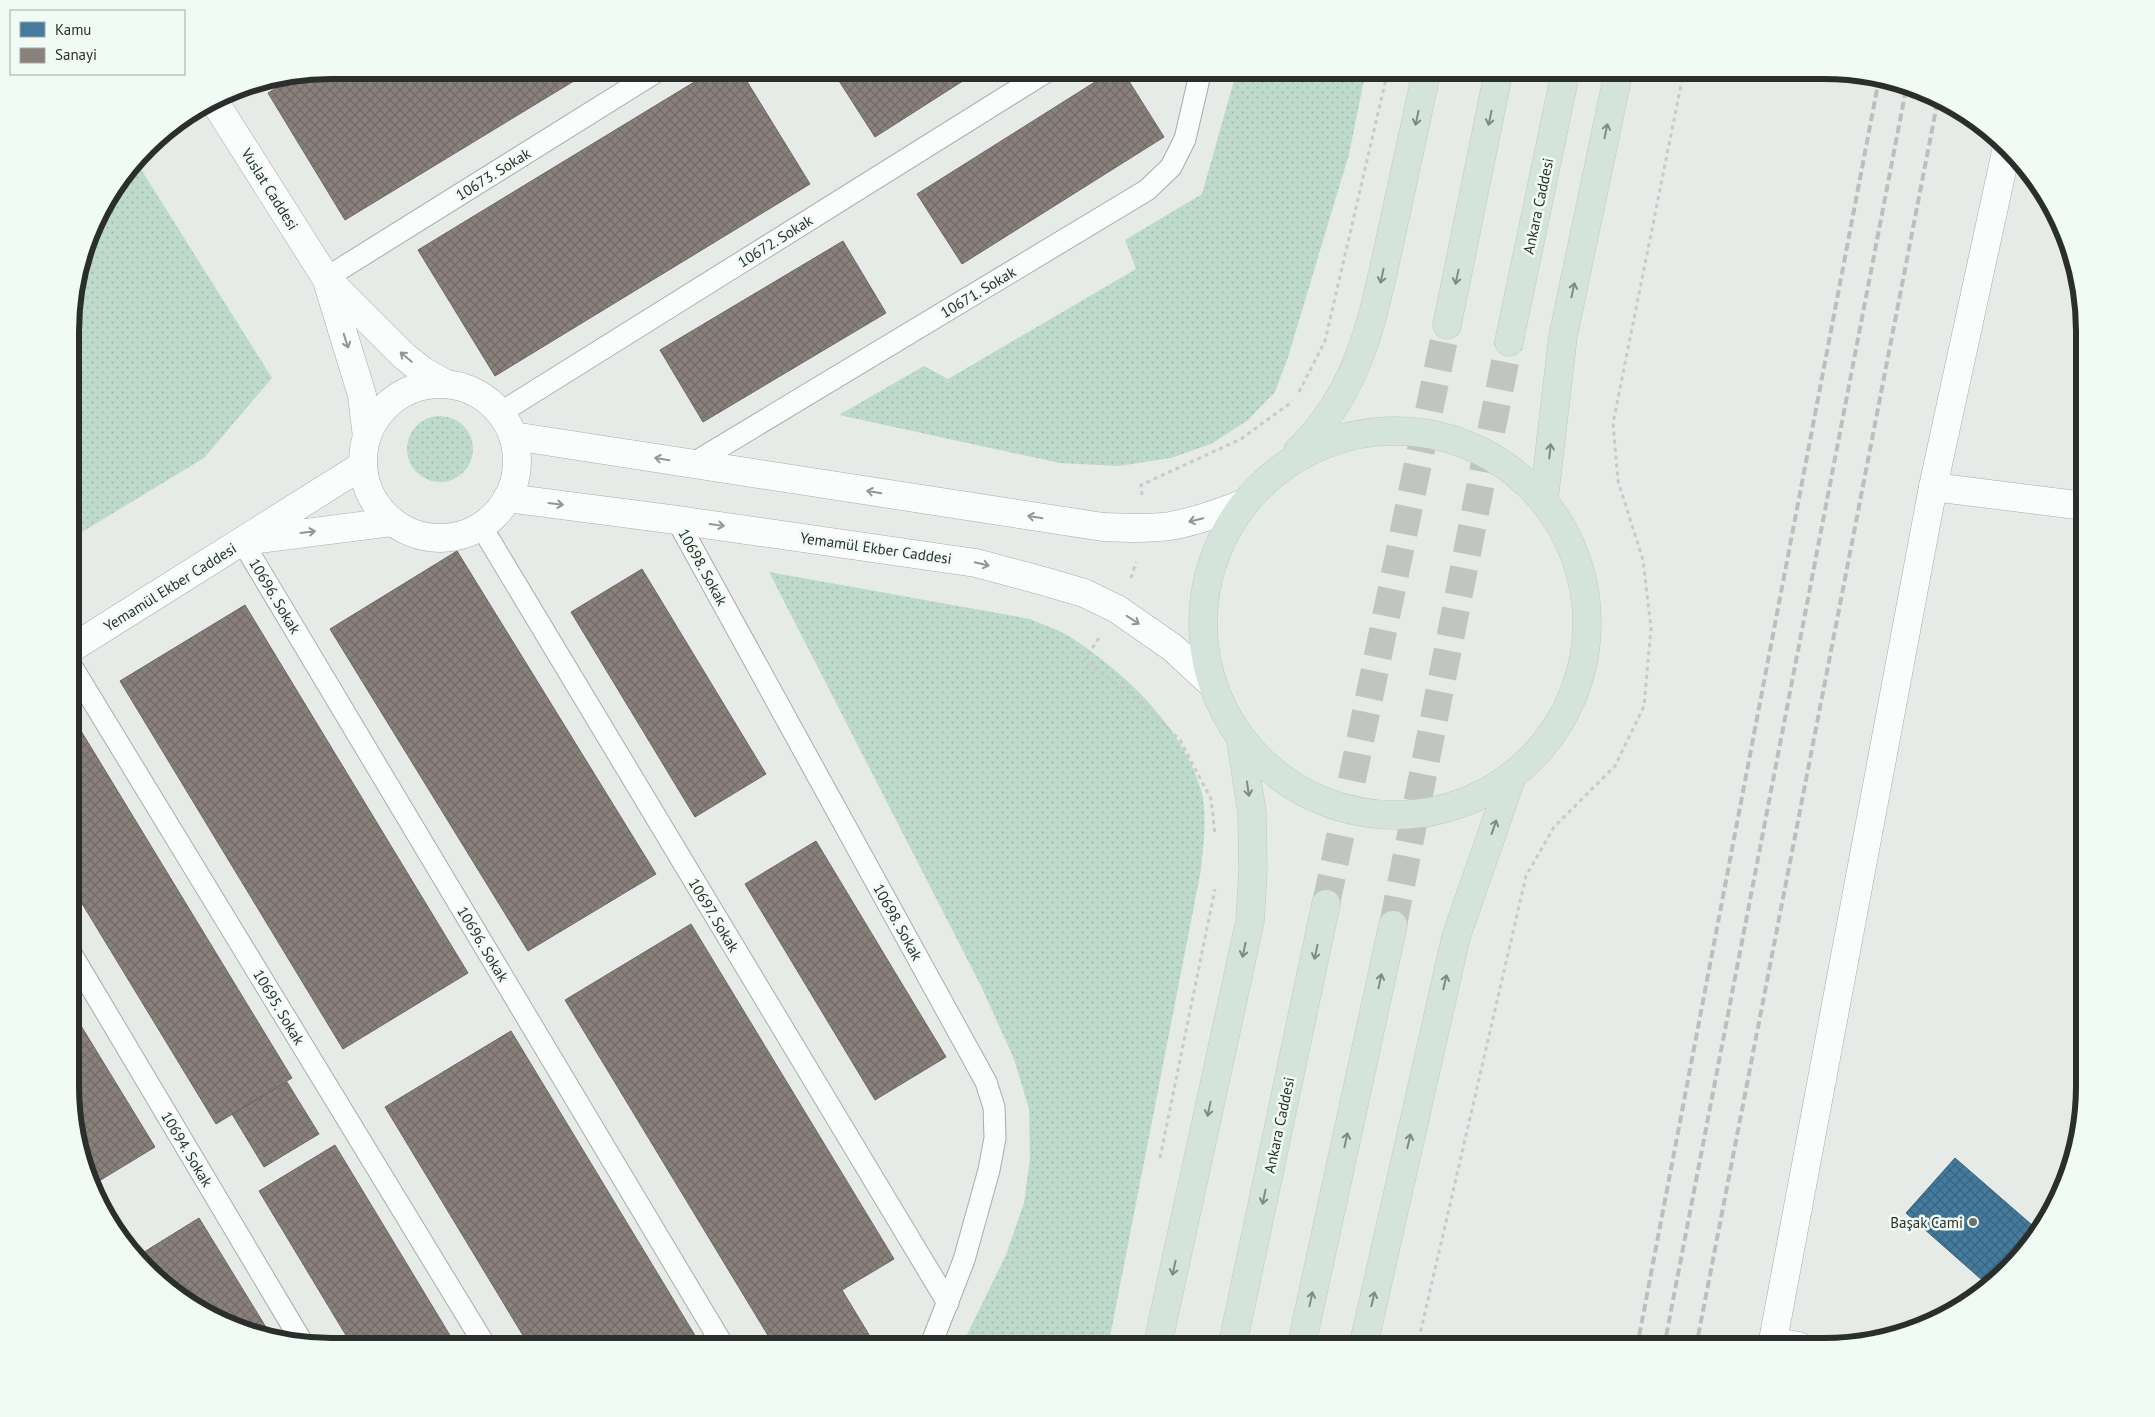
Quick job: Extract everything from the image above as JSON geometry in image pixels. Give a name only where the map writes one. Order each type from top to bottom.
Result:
[{"type":"highway","points":[[1284,465],[1336,439],[1392,430],[1449,437],[1502,461],[1544,499],[1576,552],[1589,613],[1582,675],[1555,731],[1512,776],[1459,805],[1399,816],[1340,808],[1285,782],[1241,741],[1218,702],[1205,659],[1202,605],[1216,552],[1242,504],[1318,432],[1339,400],[1360,360],[1372,319],[1425,79]]},
{"type":"highway","points":[[1447,324],[1497,79]]},
{"type":"highway","name":"Ankara Caddesi","points":[[1509,342],[1564,79]]},
{"type":"highway","points":[[1544,499],[1563,336],[1617,79]]},
{"type":"highway","points":[[1159,1338],[1250,921],[1253,871],[1252,813],[1241,741]]},
{"type":"highway","points":[[1365,1338],[1456,937],[1512,776]]},
{"type":"highway","name":"Ankara Caddesi","points":[[1234,1338],[1326,904]]},
{"type":"highway","points":[[1303,1338],[1393,925]]},
{"type":"street","name":"Vuslat Caddesi","points":[[217,106],[326,278],[404,356],[423,371],[446,384]]},
{"type":"street","points":[[1782,1338],[1933,487],[2005,156]]},
{"type":"street","name":"Vuslat Caddesi","points":[[326,278],[362,395],[367,437]]},
{"type":"street","points":[[446,384],[467,389],[485,398],[507,424],[517,457],[515,478],[508,498],[496,514],[481,526],[463,534],[445,538],[426,536],[408,531],[392,522],[377,506],[370,493],[363,465],[367,437],[379,414],[398,397],[421,387],[446,384]]},
{"type":"street","points":[[507,424],[692,464],[1103,527],[1142,528],[1171,526],[1207,517],[1242,504]]},
{"type":"street","name":"Yemamül Ekber Caddesi","points":[[79,644],[363,465]]},
{"type":"street","points":[[1933,487],[2076,505]]},
{"type":"street","name":"Yemamül Ekber Caddesi","points":[[508,498],[678,520],[976,563],[1043,580],[1084,593],[1117,610],[1173,648],[1213,685]]},
{"type":"street","name":"Yemamül Ekber Caddesi","points":[[242,541],[392,522]]},
{"type":"lane","name":"10673. Sokak","points":[[326,278],[645,79]]},
{"type":"lane","name":"10672. Sokak","points":[[507,424],[1035,79]]},
{"type":"lane","name":"10671. Sokak","points":[[692,464],[1147,190],[1171,168],[1185,139],[1199,79]]},
{"type":"lane","name":"10698. Sokak","points":[[678,520],[986,1082],[994,1107],[995,1138],[979,1208],[948,1304],[934,1338]]},
{"type":"lane","name":"10697. Sokak","points":[[481,526],[948,1304]]},
{"type":"lane","name":"10696. Sokak","points":[[242,541],[719,1338]]},
{"type":"lane","name":"10695. Sokak","points":[[79,678],[481,1338]]},
{"type":"lane","name":"10694. Sokak","points":[[79,968],[298,1336]]},
{"type":"path","points":[[1419,1338],[1526,876],[1554,826],[1615,766],[1644,706],[1651,628],[1643,560],[1618,481],[1613,423],[1682,79]]},
{"type":"green space","points":[[1234,79],[1364,79],[1349,154],[1288,357],[1275,392],[1248,420],[1211,444],[1171,458],[1119,466],[1060,463],[839,415],[924,366],[948,379],[1136,269],[1125,240],[1202,194]]},
{"type":"green space","points":[[139,167],[272,378],[204,458],[79,534],[79,314],[81,298],[87,265],[98,234],[112,205]]},
{"type":"green space","points":[[440,416],[453,419],[463,426],[470,436],[473,449],[470,462],[463,472],[453,479],[440,482],[427,479],[417,472],[410,462],[407,449],[410,436],[417,426],[427,419]]},
{"type":"green space","points":[[769,572],[1030,619],[1057,630],[1093,652],[1132,685],[1166,723],[1192,766],[1201,790],[1204,809],[1201,870],[1110,1338],[965,1338],[1006,1255],[1024,1203],[1030,1158],[1029,1109],[1014,1059],[981,986]]},
{"type":"building: Kamu","name":"Başak Cami","points":[[1955,1158],[2034,1226],[2014,1252],[1984,1281],[1906,1213]]},
{"type":"building: Sanayi","points":[[314,79],[577,79],[345,220],[268,93],[283,84]]},
{"type":"building: Sanayi","points":[[699,79],[746,79],[810,184],[495,376],[418,250]]},
{"type":"building: Sanayi","points":[[838,79],[966,79],[875,137]]},
{"type":"building: Sanayi","points":[[1100,79],[1128,79],[1164,137],[962,264],[917,194]]},
{"type":"building: Sanayi","points":[[843,241],[886,313],[703,422],[660,350]]},
{"type":"building: Sanayi","points":[[457,551],[656,874],[528,951],[330,629]]},
{"type":"building: Sanayi","points":[[642,569],[766,774],[695,817],[571,612]]},
{"type":"building: Sanayi","points":[[245,605],[468,973],[343,1049],[120,681]]},
{"type":"building: Sanayi","points":[[79,728],[292,1078],[216,1124],[79,899]]},
{"type":"building: Sanayi","points":[[816,841],[946,1057],[875,1100],[745,884]]},
{"type":"building: Sanayi","points":[[691,924],[894,1259],[842,1290],[871,1338],[770,1338],[565,1000]]},
{"type":"building: Sanayi","points":[[79,1022],[155,1147],[98,1182],[87,1152],[79,1103]]},
{"type":"building: Sanayi","points":[[511,1031],[697,1338],[525,1338],[385,1107]]},
{"type":"building: Sanayi","points":[[287,1082],[319,1134],[264,1167],[232,1114]]},
{"type":"building: Sanayi","points":[[335,1145],[452,1338],[348,1338],[259,1191]]},
{"type":"building: Sanayi","points":[[199,1218],[268,1331],[234,1319],[205,1305],[177,1286],[142,1253]]},
{"type":"tunnel","points":[[1326,904],[1447,325]]},
{"type":"tunnel","points":[[1393,925],[1509,342]]},
{"type":"railway","points":[[1639,1338],[1878,85]]},
{"type":"railway","points":[[1666,1338],[1905,92]]},
{"type":"railway","points":[[1698,1338],[1937,105]]},
{"type":"place","name":"Başak Cami","points":[[1973,1222]]}]
